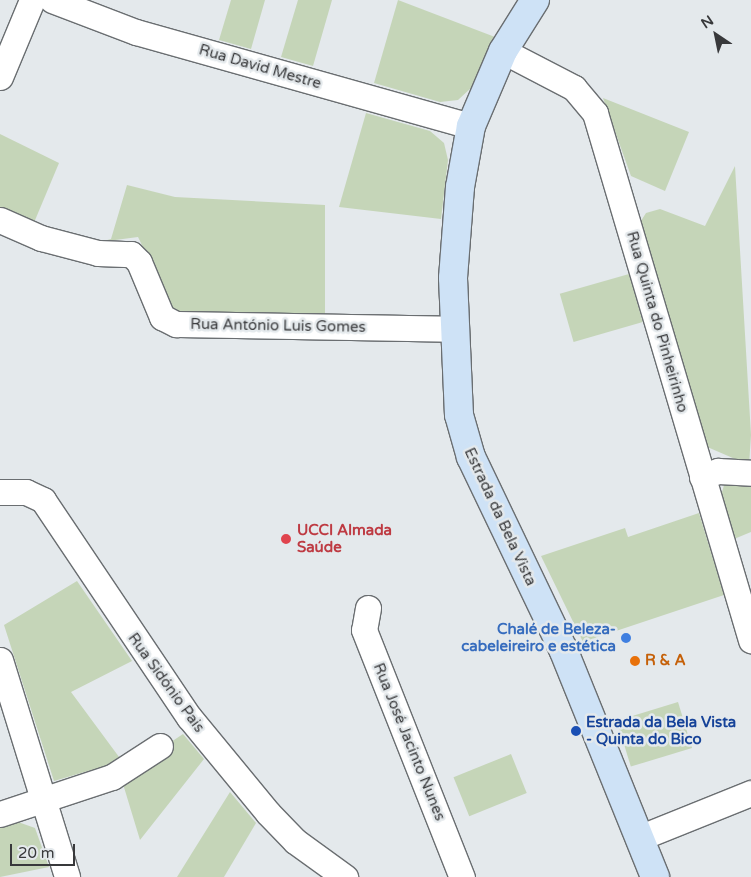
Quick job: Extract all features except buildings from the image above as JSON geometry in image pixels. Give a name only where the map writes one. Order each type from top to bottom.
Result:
[{"type":"street","points":[[0,77],[32,0]]},
{"type":"street","name":"Rua David Mestre","points":[[52,0],[136,32],[472,126]]},
{"type":"street","name":"Estrada da Bela Vista","points":[[535,0],[503,51],[472,126],[456,234],[453,329],[463,436],[563,649],[655,877]]},
{"type":"street","name":"Rua Quinta do Pinheirinho","points":[[503,51],[574,88],[595,113],[751,640]]},
{"type":"street","name":"Rua António Luis Gomes","points":[[0,220],[51,241],[98,253],[131,254],[139,262],[162,317],[176,324],[453,329]]},
{"type":"street","points":[[702,477],[718,471],[751,473]]},
{"type":"street","name":"Rua Sidónio Pais","points":[[0,492],[26,492],[43,500],[190,717],[268,813],[302,846],[345,877]]},
{"type":"street","name":"Rua José Jacinto Nunes","points":[[368,608],[364,630],[462,877]]},
{"type":"street","points":[[0,660],[67,877]]},
{"type":"street","points":[[0,814],[42,798],[112,776],[160,746]]},
{"type":"street","points":[[639,838],[751,793]]},
{"type":"green space","points":[[231,0],[265,0],[251,49],[219,40]]},
{"type":"green space","points":[[298,0],[332,0],[313,66],[281,57]]},
{"type":"green space","points":[[398,0],[495,37],[471,88],[458,100],[440,102],[374,83]]},
{"type":"green space","points":[[603,98],[689,132],[665,191],[631,176]]},
{"type":"green space","points":[[366,113],[430,131],[444,143],[448,160],[441,219],[339,207]]},
{"type":"green space","points":[[0,134],[59,163],[33,225],[0,210]]},
{"type":"green space","points":[[735,166],[751,435],[749,465],[705,446],[639,224],[646,213],[660,209],[705,226]]},
{"type":"green space","points":[[127,185],[175,197],[325,205],[325,316],[176,314],[138,237],[100,242],[111,239]]},
{"type":"green space","points":[[629,274],[643,322],[574,342],[560,294]]},
{"type":"green space","points":[[732,480],[751,482],[751,532],[734,539],[721,496],[724,485]]},
{"type":"green space","points":[[699,513],[724,595],[583,642],[541,556],[625,528],[628,537]]},
{"type":"green space","points":[[77,581],[132,661],[71,692],[122,761],[54,781],[4,625]]},
{"type":"green space","points":[[678,702],[692,748],[631,767],[617,721]]},
{"type":"green space","points":[[183,734],[204,759],[140,840],[123,784],[172,749],[168,744]]},
{"type":"green space","points":[[511,754],[527,793],[469,816],[454,777]]},
{"type":"green space","points":[[230,792],[256,823],[224,877],[177,877]]},
{"type":"green space","points":[[18,822],[35,828],[49,867],[0,877],[0,827]]},
{"type":"place","name":"UCCI Almada Saúde","points":[[286,539]]},
{"type":"place","name":"Chalé de Beleza- cabeleireiro e estética","points":[[626,638]]},
{"type":"place","name":"R & A","points":[[635,661]]},
{"type":"place","name":"Estrada da Bela Vista - Quinta do Bico","points":[[576,731]]}]
